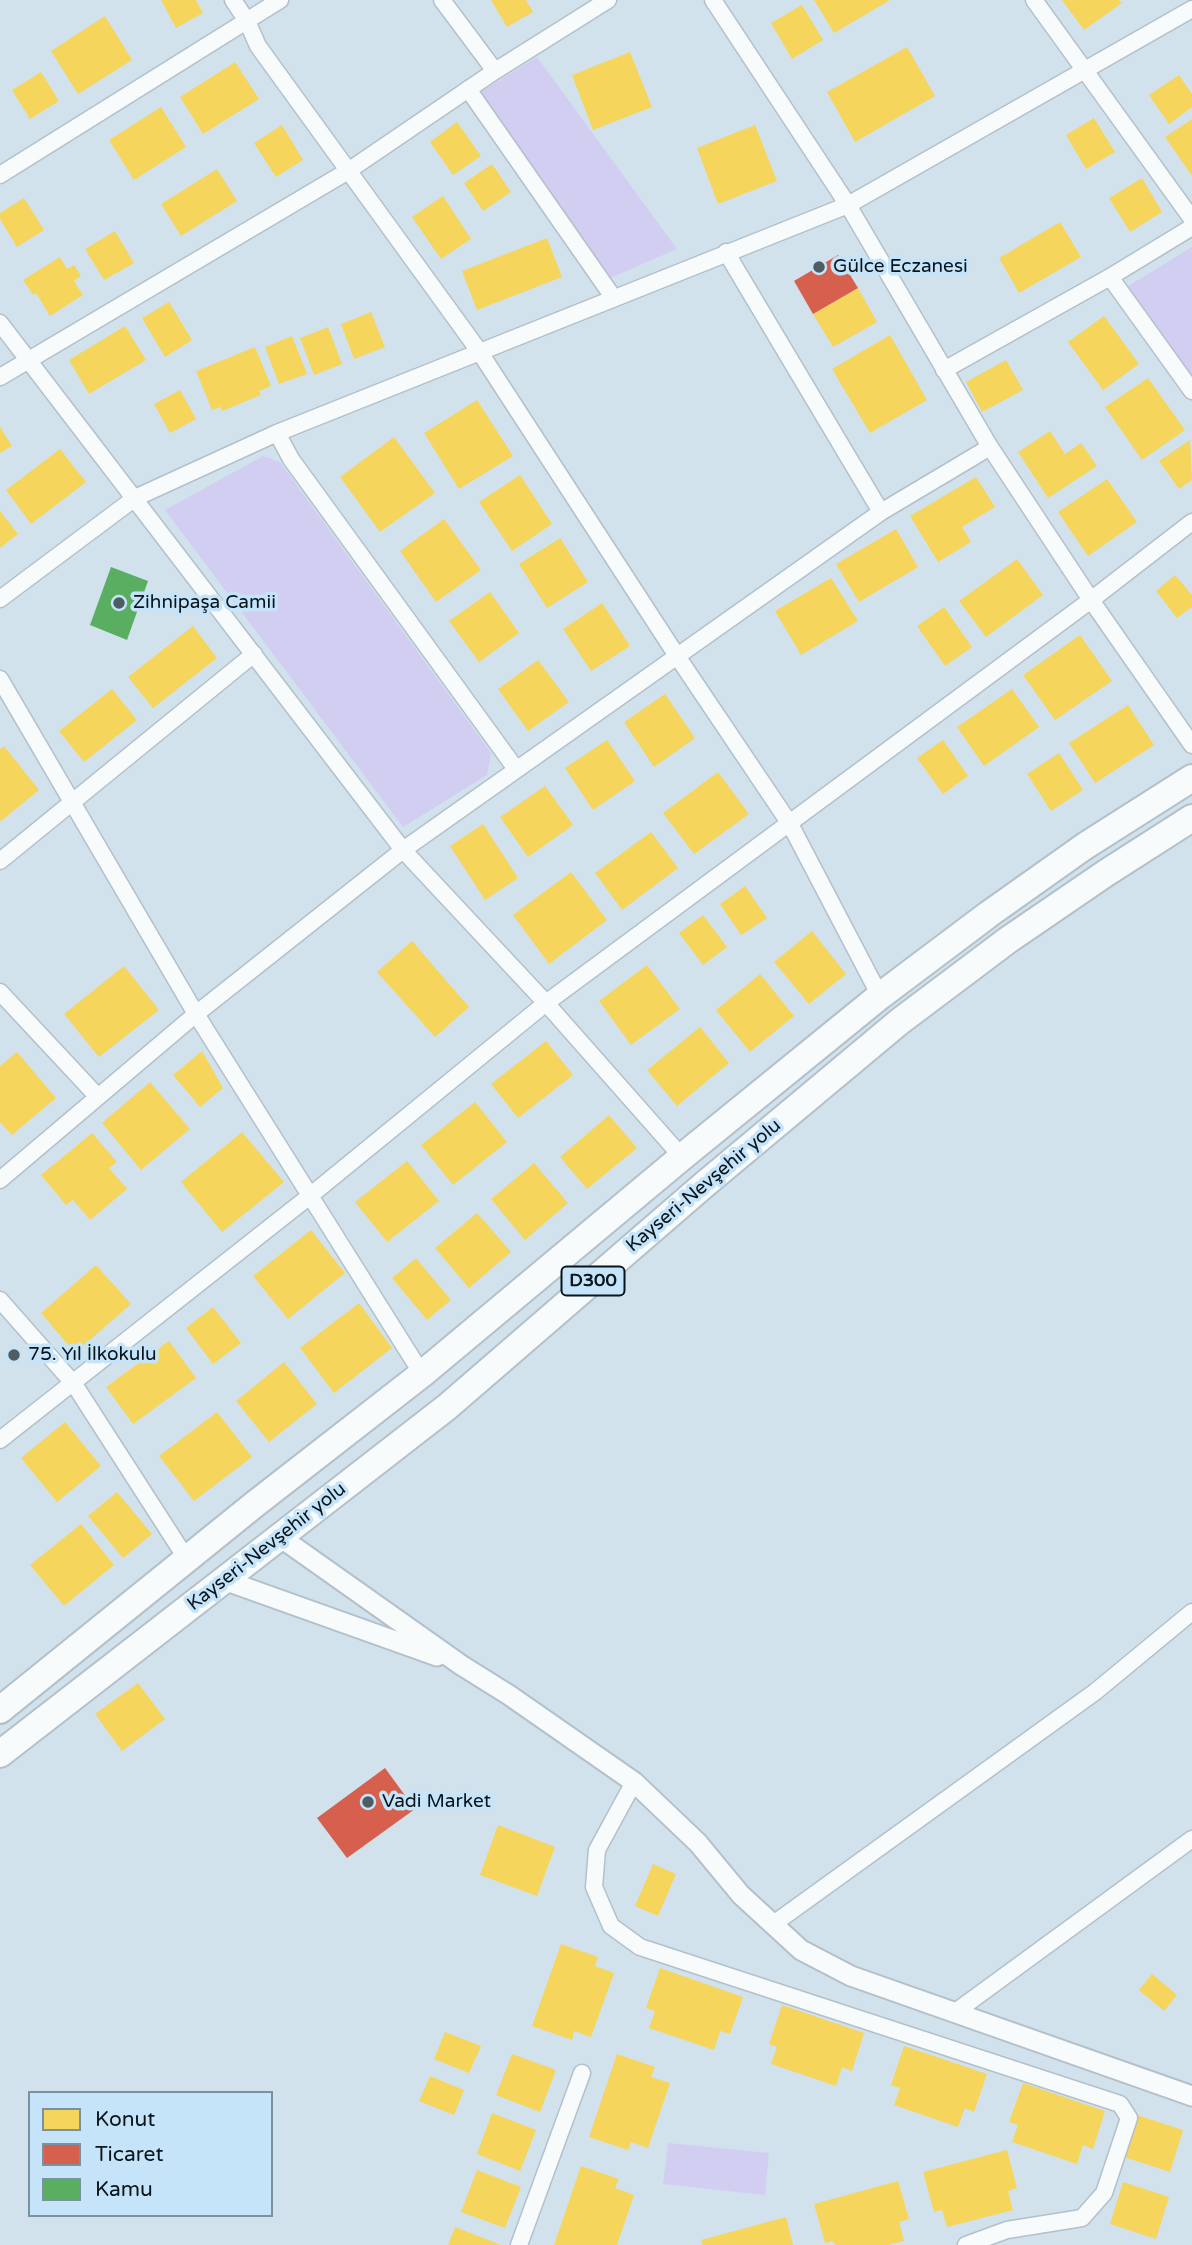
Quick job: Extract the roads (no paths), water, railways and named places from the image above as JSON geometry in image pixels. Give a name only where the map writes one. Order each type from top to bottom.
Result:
[{"type":"highway","name":"Kayseri-Nevşehir yolu","points":[[0,1710],[186,1558],[422,1374],[880,996],[1074,853],[1192,778]]},
{"type":"highway","name":"Kayseri-Nevşehir yolu","points":[[0,1754],[447,1407],[730,1163],[899,1022],[1008,940],[1192,818]]},
{"type":"street","points":[[233,0],[247,21],[258,46],[479,351],[677,656],[790,824],[880,996]]},
{"type":"street","points":[[0,175],[280,0]]},
{"type":"street","points":[[442,0],[495,71]]},
{"type":"street","points":[[0,377],[348,170],[495,71],[608,0]]},
{"type":"street","points":[[713,0],[848,205],[989,447],[1192,745]]},
{"type":"street","points":[[1034,0],[1192,219]]},
{"type":"street","points":[[0,599],[135,498],[277,433],[848,205],[1192,9]]},
{"type":"street","points":[[468,89],[613,298]]},
{"type":"street","points":[[944,369],[1110,277],[1192,227]]},
{"type":"street","points":[[726,252],[881,512]]},
{"type":"street","points":[[1110,277],[1192,391]]},
{"type":"street","points":[[0,323],[403,850],[546,1003],[682,1157]]},
{"type":"street","points":[[277,433],[291,459],[516,769]]},
{"type":"street","points":[[0,1180],[196,1014],[403,850],[881,512],[989,447]]},
{"type":"street","points":[[0,1440],[311,1195],[546,1003],[1091,600],[1192,522]]},
{"type":"street","points":[[0,861],[254,654]]},
{"type":"street","points":[[0,679],[196,1014],[422,1374]]},
{"type":"street","points":[[0,992],[98,1097]]},
{"type":"street","points":[[0,1300],[74,1384],[186,1558]]},
{"type":"street","points":[[280,1537],[461,1665],[634,1782],[698,1843],[741,1895],[801,1950],[826,1965],[1192,2096]]},
{"type":"street","points":[[224,1580],[461,1665]]},
{"type":"street","points":[[772,1925],[1095,1692],[1192,1612]]},
{"type":"street","points":[[634,1782],[597,1850],[594,1886],[611,1926],[640,1947],[1120,2104],[1129,2118],[1104,2193],[1082,2218],[1007,2231],[966,2245]]},
{"type":"street","points":[[954,2012],[1192,1839]]},
{"type":"street","points":[[519,2245],[582,2073]]},
{"type":"place","name":"Gülce Eczanesi","points":[[819,267]]},
{"type":"place","name":"Zihnipaşa Camii","points":[[119,603]]},
{"type":"place","name":"75. Yıl İlkokulu","points":[[14,1355]]},
{"type":"place","name":"Vadi Market","points":[[368,1802]]}]
